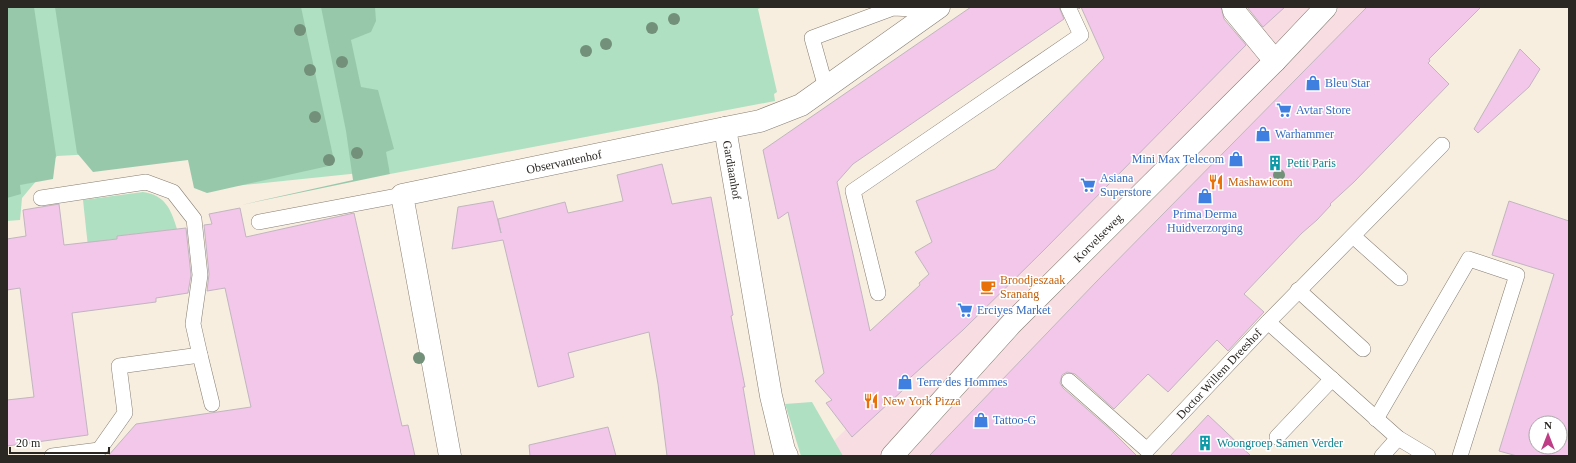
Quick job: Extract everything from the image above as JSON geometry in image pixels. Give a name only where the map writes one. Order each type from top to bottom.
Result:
[{"type":"street","points":[[1233,7],[1234,11],[1275,61]]},
{"type":"street","name":"Korvelseweg","points":[[900,452],[1011,324],[1275,61],[1326,7]]},
{"type":"street","name":"Gardiaanhof","points":[[786,456],[771,396],[725,128],[760,121],[801,105],[937,8]]},
{"type":"street","name":"Observantenhof","points":[[402,195],[725,128]]},
{"type":"street","points":[[402,195],[450,456]]},
{"type":"lane","points":[[878,292],[853,191],[1081,35],[1068,7]]},
{"type":"lane","points":[[826,88],[812,38],[893,8],[937,8]]},
{"type":"lane","points":[[1268,322],[1442,146]]},
{"type":"lane","points":[[41,198],[146,182],[173,192],[194,219],[200,276],[193,324],[212,404]]},
{"type":"lane","name":"Observantenhof","points":[[259,222],[402,195]]},
{"type":"lane","points":[[1353,236],[1400,278]]},
{"type":"lane","points":[[1376,419],[1469,260],[1516,275],[1460,456]]},
{"type":"lane","points":[[1298,290],[1363,349]]},
{"type":"lane","name":"Doctor Willem Dreeshof","points":[[1069,381],[1147,450],[1268,322],[1398,438],[1428,456]]},
{"type":"lane","points":[[52,456],[100,450],[125,413],[119,366],[200,355]]},
{"type":"lane","points":[[1277,437],[1332,379]]},
{"type":"lane","points":[[1382,456],[1398,438]]},
{"type":"shaded area","points":[[1260,7],[1389,7],[963,456],[819,456],[963,312],[1147,121]]},
{"type":"green space","points":[[7,7],[763,7],[758,9],[777,92],[774,94],[775,101],[390,174],[389,170],[234,186],[187,158],[94,154],[57,156],[22,198],[20,220],[7,221]]},
{"type":"green space","points":[[7,7],[34,7],[56,155],[53,179],[20,185],[21,194],[7,198]]},
{"type":"green space","points":[[55,7],[301,7],[333,156],[333,165],[207,193],[194,188],[188,160],[93,172],[77,153]]},
{"type":"green space","points":[[321,7],[375,7],[376,21],[371,32],[351,40],[361,87],[378,90],[394,149],[386,152],[390,174],[241,205],[353,180],[346,131]]},
{"type":"green space","points":[[143,192],[157,196],[166,204],[177,229],[117,236],[117,239],[107,240],[107,242],[88,247],[83,200]]},
{"type":"green space","points":[[812,402],[843,456],[801,456],[785,404]]},
{"type":"building","points":[[971,7],[1059,7],[1064,19],[853,164],[837,182],[870,331],[920,285],[919,283],[929,274],[915,252],[932,242],[916,201],[995,169],[1104,58],[1081,7],[1221,7],[1224,19],[1246,45],[1044,250],[963,330],[901,386],[903,390],[852,437],[826,403],[832,400],[815,381],[824,373],[788,212],[778,219],[763,150]]},
{"type":"building","points":[[1247,7],[1285,7],[1263,27]]},
{"type":"building","points":[[1367,7],[1481,7],[1429,59],[1430,61],[1428,63],[1449,84],[1354,182],[1330,204],[1331,205],[1317,220],[1302,233],[1244,294],[1264,312],[1228,351],[1217,340],[1168,392],[1148,374],[1114,409],[1075,374],[1067,372],[1062,375],[1060,383],[1063,388],[1111,430],[1137,456],[929,456],[1096,282]]},
{"type":"building","points":[[1520,49],[1540,69],[1529,87],[1478,133],[1474,129]]},
{"type":"building","points":[[662,164],[672,204],[711,197],[733,315],[731,316],[745,387],[743,387],[755,456],[667,456],[658,384],[649,332],[568,353],[574,377],[538,387],[503,240],[452,249],[458,207],[493,201],[501,233],[498,219],[565,202],[568,213],[623,201],[617,175]]},
{"type":"building","points":[[1509,201],[1569,221],[1569,456],[1517,456],[1499,451],[1554,274],[1492,255]]},
{"type":"building","points":[[59,204],[64,245],[117,239],[117,236],[186,228],[191,275],[188,293],[156,298],[156,302],[72,313],[88,435],[7,446],[7,400],[34,397],[20,288],[7,290],[7,239],[26,236],[23,210]]},
{"type":"building","points":[[240,208],[246,237],[354,213],[402,426],[408,425],[415,456],[108,456],[136,424],[251,407],[225,288],[207,291],[209,274],[204,225],[212,224],[209,214]]},
{"type":"building","name":"Woongroep Samen Verder","points":[[1208,415],[1225,431],[1251,456],[1170,456]]},
{"type":"building","points":[[608,427],[616,456],[530,456],[529,445]]},
{"type":"place","name":"Bleu Star","points":[[1313,83]]},
{"type":"place","name":"Avtar Store","points":[[1284,110]]},
{"type":"place","name":"Warhammer","points":[[1263,134]]},
{"type":"place","name":"Mini Max Telecom","points":[[1236,159]]},
{"type":"place","name":"Petit Paris","points":[[1275,163]]},
{"type":"place","name":"Mashawicom","points":[[1216,182]]},
{"type":"place","name":"Asiana Superstore","points":[[1088,185]]},
{"type":"place","name":"Prima Derma Huidverzorging","points":[[1205,196]]},
{"type":"place","name":"Broodjeszaak Sranang","points":[[988,287]]},
{"type":"place","name":"Erciyes Market","points":[[965,310]]},
{"type":"place","name":"Terre des Hommes","points":[[905,382]]},
{"type":"place","name":"New York Pizza","points":[[871,401]]},
{"type":"place","name":"Tattoo-G","points":[[981,420]]},
{"type":"place","name":"Woongroep Samen Verder","points":[[1205,443]]}]
